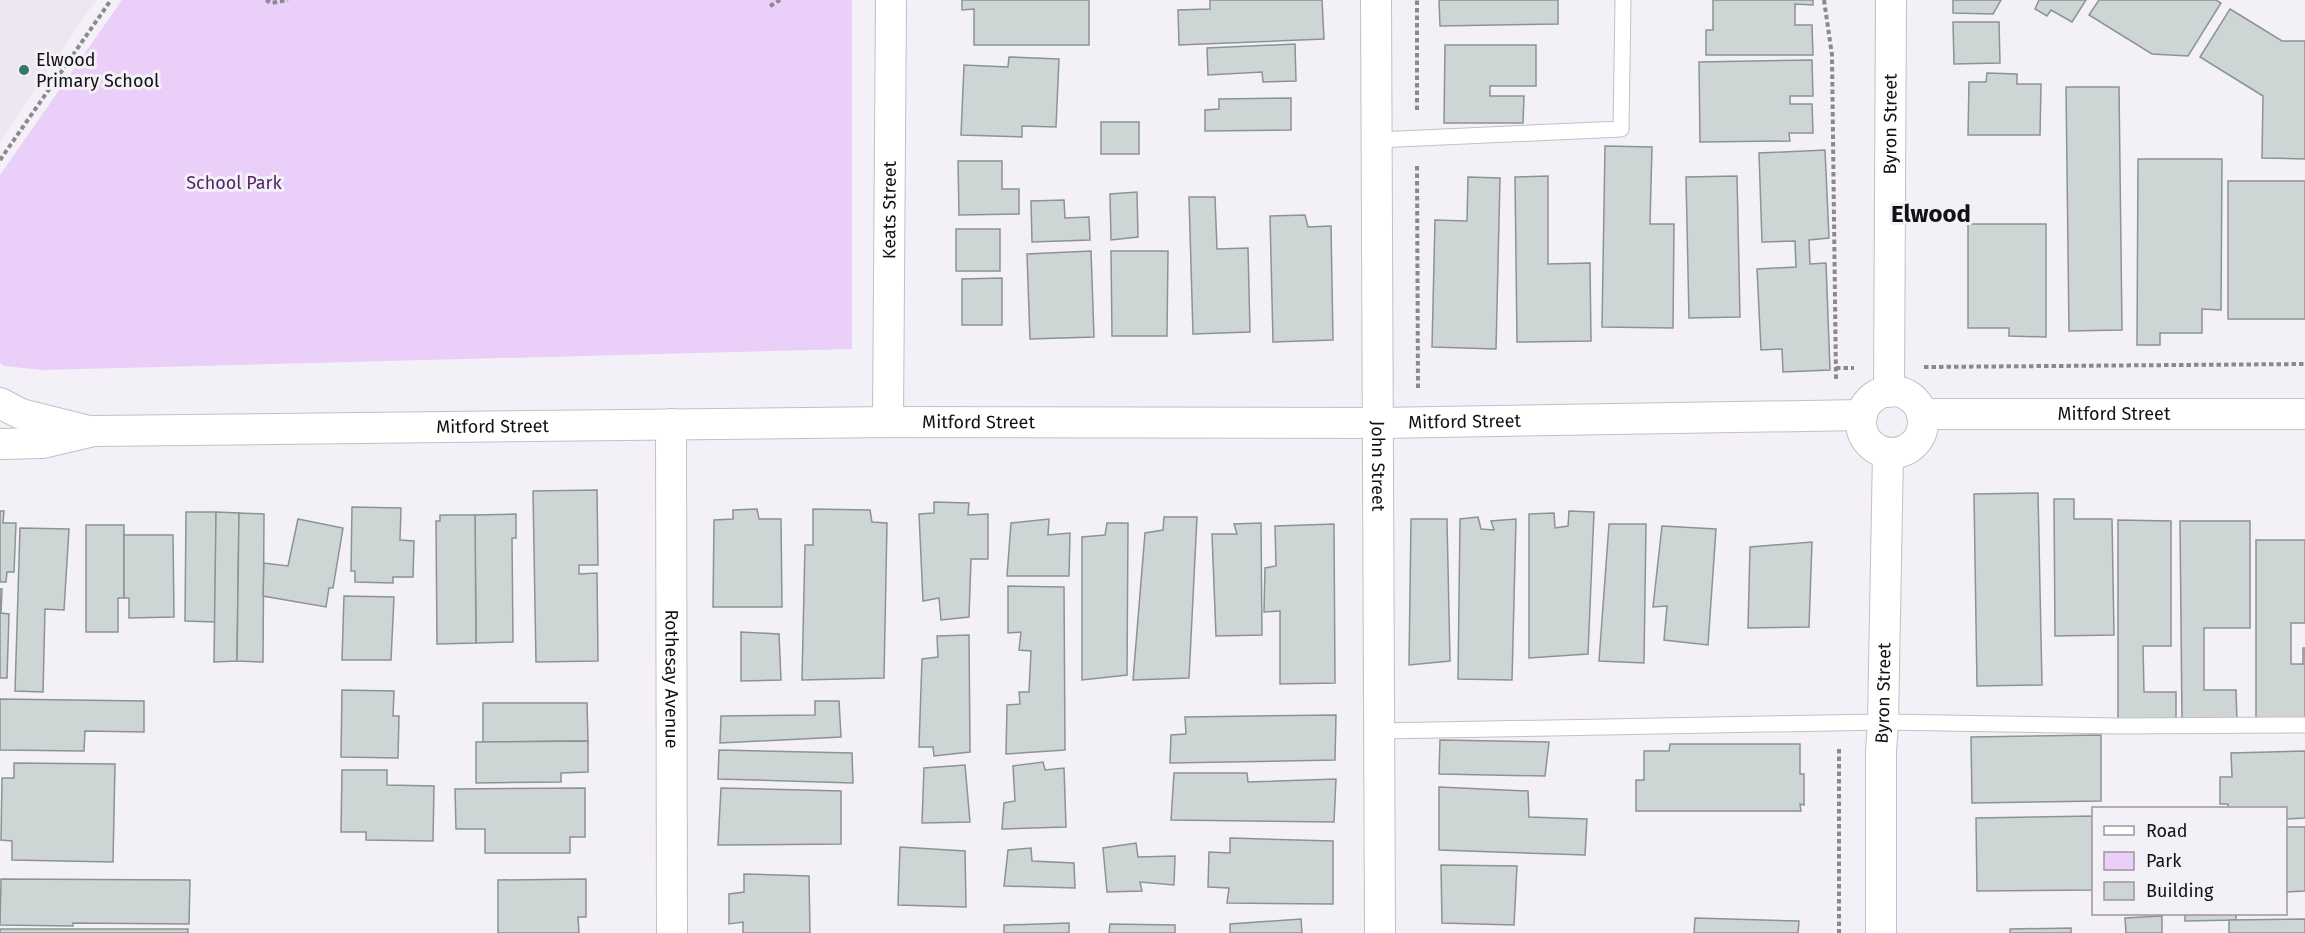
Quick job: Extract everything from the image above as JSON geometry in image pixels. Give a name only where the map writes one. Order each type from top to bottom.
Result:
[{"type":"street","name":"Keats Street","points":[[888,422],[891,0]]},
{"type":"street","name":"John Street","points":[[1376,0],[1380,933]]},
{"type":"street","name":"Byron Street","points":[[1888,379],[1891,0]]},
{"type":"street","points":[[1888,379],[1913,399],[1922,414],[1922,429],[1916,442],[1903,451],[1888,453],[1873,446],[1849,416],[1871,399],[1888,379]]},
{"type":"street","name":"Mitford Street","points":[[0,403],[21,414],[94,431]]},
{"type":"street","name":"Mitford Street","points":[[1922,414],[2305,414]]},
{"type":"street","name":"Mitford Street","points":[[0,444],[43,443],[94,431],[888,422],[1378,423],[1849,416]]},
{"type":"street","name":"Rothesay Avenue","points":[[671,424],[672,933]]},
{"type":"street","name":"Byron Street","points":[[1881,933],[1881,751],[1888,453]]},
{"type":"lane","points":[[1377,140],[1621,129],[1623,0]]},
{"type":"lane","points":[[1379,731],[1883,722],[2117,726],[2305,725]]},
{"type":"path","points":[[0,160],[111,0]]},
{"type":"path","points":[[266,0],[271,3],[288,0]]},
{"type":"path","points":[[770,6],[780,0]]},
{"type":"path","points":[[1418,0],[1418,422]]},
{"type":"path","points":[[1824,0],[1832,55],[1836,368],[1849,416]]},
{"type":"path","points":[[1836,368],[1888,379],[2305,364]]},
{"type":"path","points":[[1839,748],[1839,933]]},
{"type":"shaded area","name":"Elwood Primary School","points":[[0,0],[96,0],[0,141]]},
{"type":"green space","name":"School Park","points":[[122,0],[852,0],[852,349],[42,370],[4,366],[0,363],[0,175]]},
{"type":"building","points":[[962,0],[1089,0],[1089,45],[974,45],[974,9],[962,10]]},
{"type":"building","points":[[1210,0],[1322,0],[1324,39],[1179,45],[1178,10],[1210,9]]},
{"type":"building","points":[[1439,0],[1558,0],[1558,24],[1440,26]]},
{"type":"building","points":[[1713,0],[1813,0],[1813,5],[1795,4],[1795,25],[1812,25],[1813,55],[1706,55],[1706,30],[1713,30]]},
{"type":"building","points":[[1953,0],[2001,0],[1993,14],[1953,13]]},
{"type":"building","points":[[2039,0],[2086,0],[2072,22],[2051,10],[2047,16],[2035,9]]},
{"type":"building","points":[[2099,0],[2216,0],[2221,3],[2188,56],[2152,54],[2089,15]]},
{"type":"building","points":[[2230,9],[2282,41],[2305,41],[2305,159],[2262,158],[2263,96],[2200,57]]},
{"type":"building","points":[[1953,22],[1999,22],[2000,63],[1954,64]]},
{"type":"building","points":[[1295,44],[1296,81],[1263,82],[1262,72],[1208,75],[1207,48]]},
{"type":"building","points":[[1445,45],[1536,45],[1536,86],[1490,86],[1490,96],[1524,96],[1523,123],[1444,123]]},
{"type":"building","points":[[1009,57],[1059,59],[1056,127],[1022,126],[1022,137],[961,135],[964,65],[1008,67]]},
{"type":"building","points":[[1812,60],[1813,96],[1790,96],[1790,104],[1812,104],[1813,133],[1789,133],[1790,141],[1700,142],[1699,62]]},
{"type":"building","points":[[1987,73],[2017,74],[2017,84],[2041,84],[2040,135],[1968,135],[1969,82],[1986,82]]},
{"type":"building","points":[[2066,87],[2119,87],[2122,330],[2069,331]]},
{"type":"building","points":[[1291,98],[1291,130],[1205,131],[1205,110],[1219,109],[1219,99]]},
{"type":"building","points":[[1101,122],[1139,122],[1139,154],[1101,154]]},
{"type":"building","points":[[1605,146],[1652,147],[1650,224],[1674,224],[1673,328],[1602,327]]},
{"type":"building","points":[[1825,150],[1829,238],[1809,240],[1810,264],[1826,263],[1830,370],[1783,372],[1782,349],[1761,350],[1757,269],[1796,267],[1795,241],[1762,242],[1759,153]]},
{"type":"building","points":[[2138,159],[2222,159],[2221,310],[2202,309],[2202,333],[2160,333],[2160,345],[2137,345]]},
{"type":"building","points":[[958,161],[1002,161],[1002,189],[1019,189],[1019,214],[959,215]]},
{"type":"building","points":[[1548,176],[1548,264],[1590,263],[1591,341],[1517,342],[1515,177]]},
{"type":"building","points":[[1737,176],[1740,317],[1689,318],[1686,177]]},
{"type":"building","points":[[1468,177],[1500,178],[1496,349],[1432,347],[1435,220],[1467,221]]},
{"type":"building","points":[[2228,181],[2305,181],[2305,319],[2228,319]]},
{"type":"building","points":[[1137,192],[1138,237],[1111,240],[1110,194]]},
{"type":"building","points":[[1189,197],[1215,197],[1217,249],[1248,248],[1250,332],[1193,334]]},
{"type":"building","points":[[1064,200],[1065,218],[1089,217],[1090,240],[1032,242],[1031,201]]},
{"type":"building","points":[[1305,215],[1308,227],[1331,226],[1333,340],[1273,342],[1270,216]]},
{"type":"building","points":[[1968,224],[2046,224],[2046,337],[2009,336],[2009,328],[1968,328]]},
{"type":"building","points":[[956,229],[1000,229],[1000,271],[956,271]]},
{"type":"building","points":[[1091,251],[1094,337],[1030,339],[1027,254]]},
{"type":"building","points":[[1111,251],[1168,251],[1167,336],[1112,336]]},
{"type":"building","points":[[1002,278],[1002,325],[962,325],[962,279]]},
{"type":"building","points":[[597,490],[598,565],[579,565],[579,574],[597,573],[598,661],[536,662],[533,491]]},
{"type":"building","points":[[2038,493],[2042,685],[1977,686],[1974,494]]},
{"type":"building","points":[[2054,499],[2074,499],[2074,519],[2112,519],[2114,635],[2055,636]]},
{"type":"building","points":[[934,502],[969,503],[968,515],[988,514],[988,559],[971,559],[969,617],[941,620],[939,598],[923,601],[919,514],[934,513]]},
{"type":"building","points":[[352,507],[401,508],[400,540],[414,541],[413,577],[393,577],[393,583],[355,582],[355,571],[351,571]]},
{"type":"building","points":[[757,509],[759,519],[781,519],[782,607],[713,607],[714,520],[733,519],[733,510]]},
{"type":"building","points":[[813,509],[870,510],[872,522],[887,523],[884,678],[802,680],[805,545],[813,545]]},
{"type":"building","points":[[0,511],[4,511],[3,523],[16,523],[14,572],[7,572],[6,582],[0,582]]},
{"type":"building","points":[[1569,511],[1594,512],[1588,654],[1529,658],[1529,514],[1554,513],[1555,528],[1568,526]]},
{"type":"building","points":[[186,512],[216,512],[215,622],[185,621]]},
{"type":"building","points":[[216,512],[239,513],[237,661],[214,662]]},
{"type":"building","points":[[239,513],[264,514],[263,662],[237,661]]},
{"type":"building","points":[[516,514],[516,538],[512,538],[513,642],[476,643],[475,515]]},
{"type":"building","points":[[440,515],[475,515],[476,643],[437,644],[436,521],[440,521]]},
{"type":"building","points":[[1164,517],[1197,517],[1189,678],[1133,680],[1145,533],[1163,530]]},
{"type":"building","points":[[1478,517],[1481,529],[1494,530],[1491,521],[1516,519],[1512,680],[1458,679],[1460,519]]},
{"type":"building","points":[[298,519],[343,528],[333,588],[329,588],[326,607],[263,596],[264,563],[288,566]]},
{"type":"building","points":[[1049,519],[1048,535],[1070,533],[1069,576],[1007,576],[1011,523]]},
{"type":"building","points":[[1411,519],[1447,519],[1450,661],[1409,665]]},
{"type":"building","points":[[2118,520],[2171,521],[2171,646],[2143,646],[2144,692],[2176,692],[2176,722],[2118,722]]},
{"type":"building","points":[[2180,521],[2250,521],[2250,628],[2204,628],[2204,690],[2236,690],[2237,722],[2182,722]]},
{"type":"building","points":[[1107,523],[1128,523],[1127,675],[1082,680],[1082,537],[1105,535]]},
{"type":"building","points":[[1261,523],[1262,635],[1216,636],[1212,534],[1237,534],[1234,524]]},
{"type":"building","points":[[1334,524],[1335,683],[1280,684],[1280,611],[1264,612],[1265,568],[1276,566],[1275,526]]},
{"type":"building","points":[[1609,524],[1646,524],[1644,663],[1599,661]]},
{"type":"building","points":[[86,525],[124,525],[124,598],[118,598],[118,632],[86,632]]},
{"type":"building","points":[[1662,526],[1716,529],[1708,645],[1664,640],[1667,606],[1653,607]]},
{"type":"building","points":[[20,528],[69,529],[64,610],[45,609],[43,692],[15,691]]},
{"type":"building","points":[[124,535],[173,535],[174,617],[129,618],[129,598],[124,598]]},
{"type":"building","points":[[2256,540],[2305,540],[2305,623],[2291,623],[2291,664],[2303,664],[2303,648],[2305,648],[2305,720],[2256,721]]},
{"type":"building","points":[[1812,542],[1809,627],[1748,628],[1750,547]]},
{"type":"building","points":[[1008,586],[1064,587],[1065,750],[1006,754],[1007,705],[1020,704],[1019,692],[1029,692],[1031,651],[1019,650],[1021,632],[1008,633]]},
{"type":"building","points":[[0,589],[2,589],[1,613],[9,614],[7,678],[0,678]]},
{"type":"building","points":[[344,596],[394,597],[391,660],[342,660]]},
{"type":"building","points":[[741,632],[779,634],[781,680],[741,681]]},
{"type":"building","points":[[969,635],[970,752],[934,756],[933,747],[919,747],[922,659],[938,657],[937,636]]},
{"type":"building","points":[[342,690],[394,691],[393,716],[399,716],[398,758],[341,757]]},
{"type":"building","points":[[0,699],[144,701],[144,732],[85,731],[84,751],[0,750]]},
{"type":"building","points":[[815,701],[839,701],[841,737],[720,743],[721,716],[815,715]]},
{"type":"building","points":[[483,703],[587,703],[588,741],[483,742]]},
{"type":"building","points":[[1336,715],[1335,760],[1170,763],[1171,735],[1186,734],[1185,717]]},
{"type":"building","points":[[2101,735],[2101,801],[1972,803],[1971,737]]},
{"type":"building","points":[[1440,740],[1549,742],[1545,776],[1439,774]]},
{"type":"building","points":[[588,741],[588,772],[561,773],[561,782],[476,783],[476,742]]},
{"type":"building","points":[[1670,744],[1800,744],[1800,774],[1804,774],[1804,805],[1800,804],[1801,811],[1636,811],[1636,780],[1644,780],[1644,751],[1669,751]]},
{"type":"building","points":[[719,750],[852,753],[853,783],[718,779]]},
{"type":"building","points":[[2305,751],[2305,818],[2287,819],[2287,807],[2228,807],[2228,804],[2220,804],[2220,777],[2232,777],[2231,753]]},
{"type":"building","points":[[1043,762],[1045,770],[1064,768],[1066,827],[1002,829],[1004,803],[1015,801],[1013,766]]},
{"type":"building","points":[[14,763],[115,764],[113,862],[12,860],[12,841],[1,840],[2,778],[14,778]]},
{"type":"building","points":[[965,765],[970,822],[922,823],[924,768]]},
{"type":"building","points":[[342,770],[387,770],[387,785],[434,786],[433,841],[366,840],[366,832],[341,832]]},
{"type":"building","points":[[1174,773],[1247,773],[1248,782],[1336,779],[1334,822],[1171,820]]},
{"type":"building","points":[[1439,787],[1528,791],[1529,817],[1587,819],[1585,855],[1439,850]]},
{"type":"building","points":[[585,788],[585,837],[570,837],[570,853],[485,853],[485,829],[456,829],[455,789]]},
{"type":"building","points":[[721,788],[841,791],[841,844],[718,845]]},
{"type":"building","points":[[2092,816],[2092,890],[1977,891],[1976,818]]},
{"type":"building","points":[[2287,827],[2305,827],[2305,891],[2287,892]]},
{"type":"building","points":[[1230,838],[1333,841],[1333,904],[1227,903],[1229,888],[1208,887],[1209,852],[1230,853]]},
{"type":"building","points":[[1136,843],[1138,857],[1175,856],[1174,885],[1140,882],[1142,891],[1107,892],[1103,848]]},
{"type":"building","points":[[900,847],[965,851],[966,907],[898,905]]},
{"type":"building","points":[[1031,848],[1032,861],[1074,863],[1075,888],[1004,886],[1008,850]]},
{"type":"building","points":[[1441,865],[1517,866],[1514,925],[1442,923]]},
{"type":"building","points":[[744,874],[809,876],[810,933],[743,933],[743,922],[729,924],[729,894],[744,892]]},
{"type":"building","points":[[1,879],[190,880],[189,924],[0,925]]},
{"type":"building","points":[[586,879],[586,917],[578,917],[579,933],[498,933],[498,880]]},
{"type":"building","points":[[2185,915],[2236,915],[2236,920],[2185,921]]},
{"type":"building","points":[[2162,916],[2162,933],[2126,933],[2125,918]]},
{"type":"building","points":[[1695,918],[1799,921],[1798,933],[1694,933]]},
{"type":"building","points":[[1301,919],[1302,933],[1230,933],[1230,924]]},
{"type":"building","points":[[2305,919],[2305,933],[2229,933],[2229,920]]},
{"type":"building","points":[[1069,923],[1069,933],[1004,933],[1004,925]]},
{"type":"building","points":[[1110,924],[1175,925],[1175,933],[1109,933]]},
{"type":"building","points":[[2071,928],[2071,933],[2010,933],[2010,929]]},
{"type":"building","points":[[0,929],[188,929],[188,933],[0,933]]},
{"type":"place","name":"Elwood Primary School","points":[[24,70]]},
{"type":"district","name":"Elwood","points":[[1931,214]]}]
